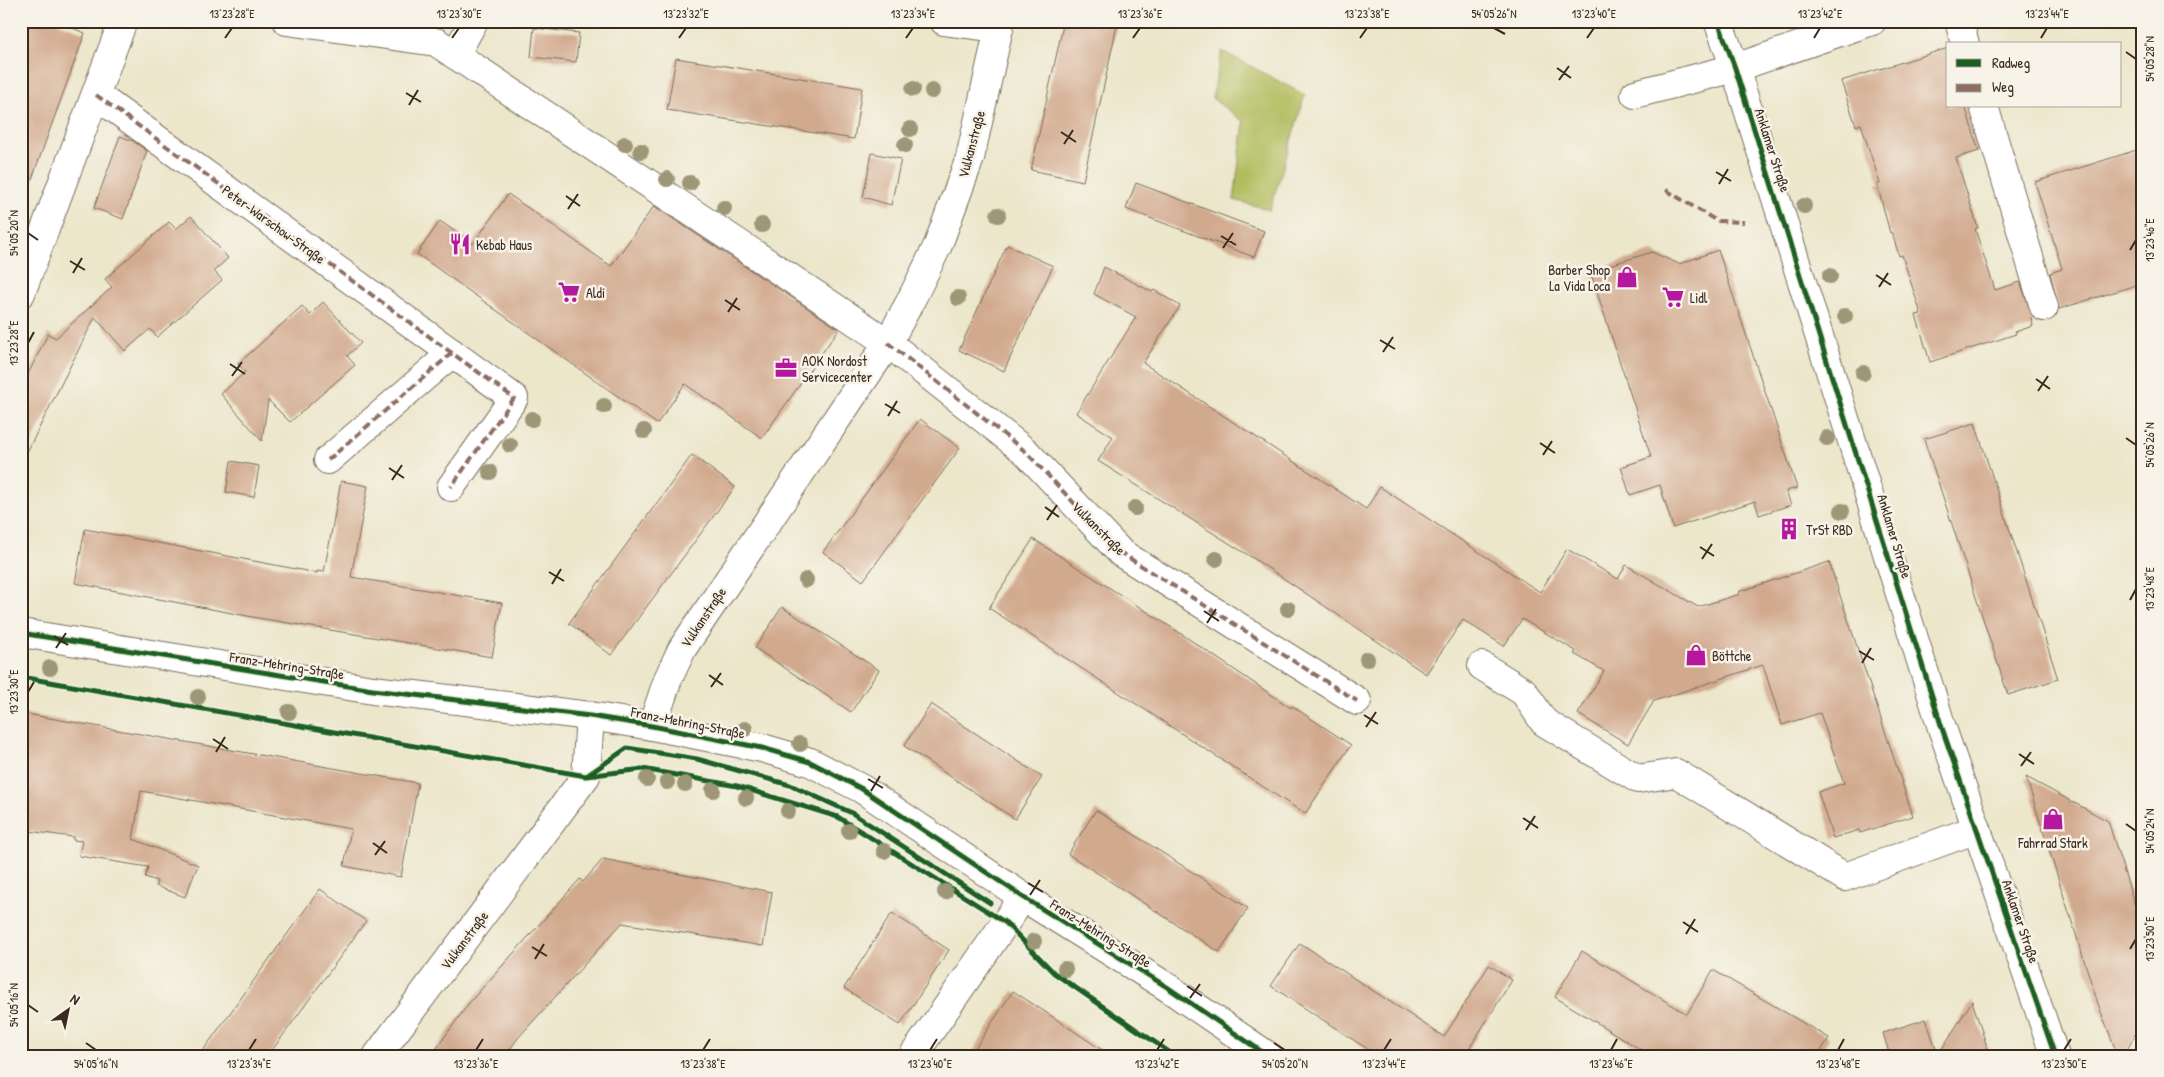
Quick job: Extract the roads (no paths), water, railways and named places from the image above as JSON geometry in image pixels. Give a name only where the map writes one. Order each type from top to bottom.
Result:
[{"type":"street","points":[[21,293],[123,21]]},
{"type":"street","points":[[287,21],[436,42],[888,344]]},
{"type":"street","points":[[455,55],[474,21]]},
{"type":"street","points":[[944,21],[999,25]]},
{"type":"street","name":"Anklamer Straße","points":[[1718,21],[1736,68],[1942,728],[2055,1056]]},
{"type":"street","points":[[1635,94],[1736,68],[1872,21]]},
{"type":"street","points":[[1958,21],[1964,42]]},
{"type":"street","name":"Vulkanstraße","points":[[652,726],[668,679],[682,649],[888,344],[911,300],[938,245],[970,158],[999,25]]},
{"type":"street","name":"Peter-Warschow-Straße","points":[[96,95],[514,398],[450,487]]},
{"type":"street","points":[[1985,108],[2044,307]]},
{"type":"street","name":"Vulkanstraße","points":[[888,344],[1026,452],[1121,553],[1357,701]]},
{"type":"street","points":[[328,460],[452,353]]},
{"type":"street","name":"Franz-Mehring-Straße","points":[[21,633],[373,690],[590,716],[652,726],[762,748],[810,762],[862,789],[1023,897],[1167,987],[1268,1056]]},
{"type":"street","points":[[1482,666],[1524,692],[1544,722],[1638,780],[1676,773],[1845,877],[1977,829]]},
{"type":"street","name":"Vulkanstraße","points":[[377,1056],[586,776],[590,716]]},
{"type":"street","points":[[913,1056],[1023,897]]},
{"type":"place","name":"Kebab Haus","points":[[460,244]]},
{"type":"place","name":"Barber Shop La Vida Loca","points":[[1627,277]]},
{"type":"place","name":"Aldi","points":[[569,292]]},
{"type":"place","name":"Lidl","points":[[1673,297]]},
{"type":"place","name":"AOK Nordost Servicecenter","points":[[786,368]]},
{"type":"place","name":"TrSt RBD","points":[[1789,529]]},
{"type":"place","name":"Böttche","points":[[1696,655]]},
{"type":"place","name":"Fahrrad Stark","points":[[2053,819]]}]
